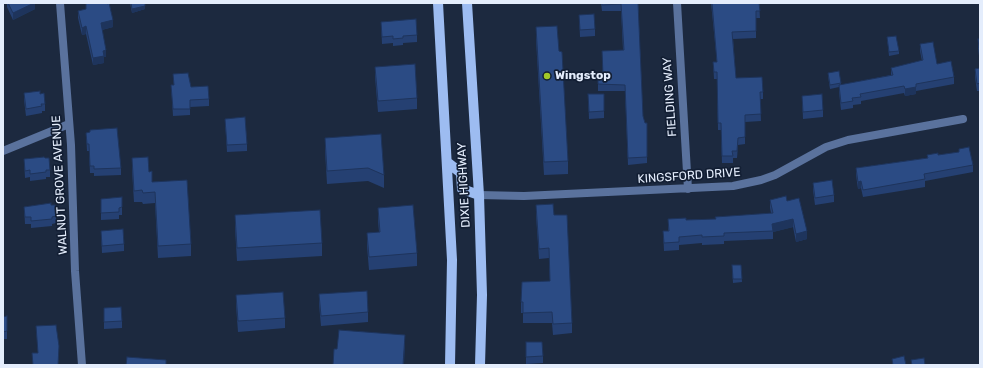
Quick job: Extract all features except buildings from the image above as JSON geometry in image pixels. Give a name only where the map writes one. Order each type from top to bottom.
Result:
[{"type":"main road","name":"DIXIE HIGHWAY","points":[[438,3],[452,260],[450,365]]},
{"type":"main road","name":"DIXIE HIGHWAY","points":[[467,3],[479,195],[482,295],[480,365]]},
{"type":"main road","points":[[446,162],[461,173],[462,189],[479,195]]},
{"type":"street","name":"WALNUT GROVE AVENUE","points":[[60,3],[74,206],[75,272],[82,365]]},
{"type":"street","name":"FIELDING WAY","points":[[677,3],[688,189]]},
{"type":"street","name":"KINGSFORD DRIVE","points":[[479,195],[524,196],[688,189],[747,184],[775,175],[826,147],[848,140],[963,119]]},
{"type":"street","points":[[3,151],[69,124]]},
{"type":"place","name":"Wingstop","points":[[547,76]]}]
